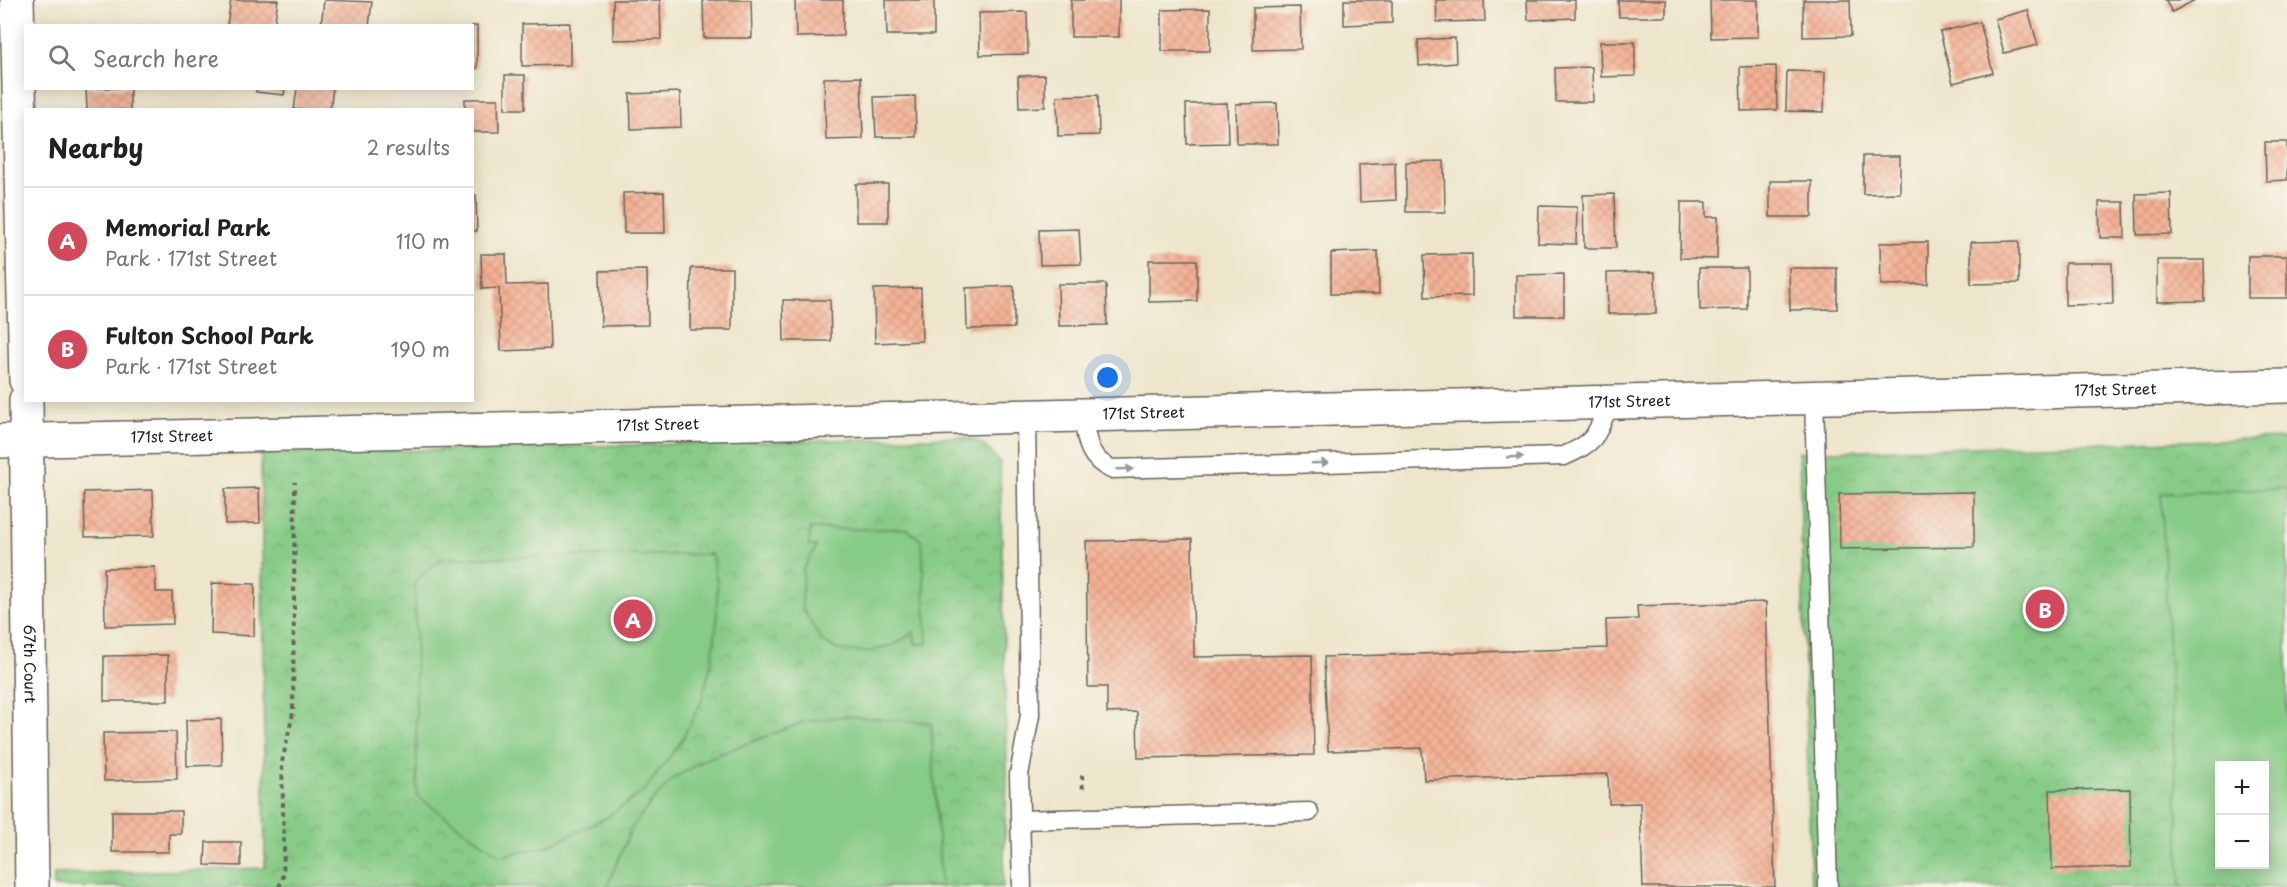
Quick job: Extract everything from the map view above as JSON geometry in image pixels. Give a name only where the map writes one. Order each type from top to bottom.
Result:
[{"type":"street","points":[[17,0],[24,296]]},
{"type":"street","name":"171st Street","points":[[13,441],[2287,386]]},
{"type":"street","name":"67th Court","points":[[25,402],[13,441],[32,887]]},
{"type":"lane","points":[[1814,398],[1828,887]]},
{"type":"lane","points":[[1082,416],[1090,449],[1099,464],[1111,469],[1564,456],[1582,448],[1595,437],[1609,403]]},
{"type":"lane","points":[[1022,887],[1019,775],[1030,715],[1026,417]]},
{"type":"lane","points":[[1020,820],[1309,812]]},
{"type":"path","points":[[279,887],[283,877],[284,849],[282,762],[293,713],[295,482]]},
{"type":"green space","points":[[959,437],[983,445],[1000,463],[1007,776],[1003,887],[54,887],[54,874],[265,868],[261,454]]},
{"type":"green space","points":[[2287,438],[2287,887],[1811,887],[1799,452]]},
{"type":"green space","points":[[2287,488],[2287,887],[2181,887],[2161,494]]},
{"type":"green space","points":[[810,529],[907,529],[922,541],[927,644],[915,644],[914,632],[896,644],[868,652],[838,650],[821,640],[802,608],[803,569],[817,546],[809,546]]},
{"type":"green space","points":[[711,554],[717,582],[717,621],[712,660],[701,703],[680,743],[644,791],[604,819],[545,847],[501,856],[417,796],[415,581],[443,558]]},
{"type":"green space","points":[[843,716],[931,723],[941,887],[607,887],[631,829],[653,800],[675,777],[706,759],[804,722]]},
{"type":"building","points":[[231,0],[278,0],[274,24],[227,24]]},
{"type":"building","points":[[324,0],[372,2],[369,24],[321,24]]},
{"type":"building","points":[[613,0],[660,0],[661,39],[613,40]]},
{"type":"building","points":[[703,0],[751,0],[752,38],[704,38]]},
{"type":"building","points":[[795,0],[843,0],[843,36],[796,37]]},
{"type":"building","points":[[886,0],[934,0],[934,35],[887,35]]},
{"type":"building","points":[[1071,0],[1119,0],[1119,37],[1071,37]]},
{"type":"building","points":[[1344,0],[1392,0],[1392,23],[1344,25]]},
{"type":"building","points":[[1436,0],[1484,0],[1485,21],[1437,22]]},
{"type":"building","points":[[1527,0],[1575,0],[1575,18],[1528,20]]},
{"type":"building","points":[[1618,0],[1666,0],[1666,17],[1619,17]]},
{"type":"building","points":[[1710,0],[1758,0],[1758,37],[1711,38]]},
{"type":"building","points":[[1803,0],[1850,0],[1851,36],[1803,37]]},
{"type":"building","points":[[2165,0],[2195,0],[2172,12]]},
{"type":"building","points":[[1300,7],[1301,49],[1253,50],[1253,8]]},
{"type":"building","points":[[1210,9],[1210,51],[1162,51],[1162,10]]},
{"type":"building","points":[[2028,10],[2038,45],[2004,53],[1995,19]]},
{"type":"building","points":[[1027,12],[1028,54],[980,55],[979,13]]},
{"type":"building","points":[[1980,22],[1993,73],[1953,83],[1940,32]]},
{"type":"building","points":[[570,23],[570,65],[522,66],[522,24]]},
{"type":"building","points":[[474,26],[477,26],[477,68],[474,68]]},
{"type":"building","points":[[1455,38],[1456,63],[1419,66],[1418,40]]},
{"type":"building","points":[[1600,42],[1635,42],[1635,76],[1601,77]]},
{"type":"building","points":[[1776,66],[1777,110],[1741,111],[1740,67]]},
{"type":"building","points":[[1592,67],[1593,102],[1556,102],[1555,68]]},
{"type":"building","points":[[1787,71],[1825,72],[1824,112],[1786,111]]},
{"type":"building","points":[[505,75],[525,75],[525,109],[505,109]]},
{"type":"building","points":[[1045,75],[1045,107],[1019,108],[1018,76]]},
{"type":"building","points":[[861,77],[863,139],[826,140],[824,78]]},
{"type":"building","points":[[86,90],[130,90],[130,108],[87,108]]},
{"type":"building","points":[[256,90],[285,90],[284,95],[256,92]]},
{"type":"building","points":[[297,90],[333,90],[330,108],[294,108]]},
{"type":"building","points":[[680,92],[681,127],[631,129],[630,94]]},
{"type":"building","points":[[1098,95],[1099,135],[1058,136],[1057,96]]},
{"type":"building","points":[[915,96],[916,137],[876,137],[874,97]]},
{"type":"building","points":[[465,99],[498,99],[499,132],[474,132],[474,108],[465,108]]},
{"type":"building","points":[[1227,103],[1228,143],[1187,144],[1186,104]]},
{"type":"building","points":[[1277,103],[1278,144],[1237,144],[1236,104]]},
{"type":"building","points":[[2265,142],[2287,142],[2287,180],[2266,181]]},
{"type":"building","points":[[1863,156],[1900,156],[1900,193],[1863,194]]},
{"type":"building","points":[[1444,161],[1445,212],[1406,212],[1406,162]]},
{"type":"building","points":[[1395,162],[1396,200],[1360,202],[1359,164]]},
{"type":"building","points":[[1770,181],[1812,181],[1812,217],[1770,217]]},
{"type":"building","points":[[856,184],[888,184],[888,222],[856,222]]},
{"type":"building","points":[[664,192],[665,233],[624,233],[623,193]]},
{"type":"building","points":[[2171,193],[2172,234],[2137,235],[2136,194]]},
{"type":"building","points":[[1614,194],[1616,248],[1584,248],[1583,195]]},
{"type":"building","points":[[474,195],[476,195],[477,231],[474,231]]},
{"type":"building","points":[[1681,202],[1706,202],[1706,217],[1718,217],[1717,259],[1680,258]]},
{"type":"building","points":[[2099,202],[2124,202],[2125,238],[2100,238]]},
{"type":"building","points":[[1539,206],[1577,207],[1576,244],[1538,243]]},
{"type":"building","points":[[1079,229],[1081,264],[1040,265],[1039,230]]},
{"type":"building","points":[[2019,241],[2019,283],[1971,284],[1971,242]]},
{"type":"building","points":[[1928,242],[1928,284],[1881,285],[1880,243]]},
{"type":"building","points":[[1378,251],[1379,294],[1331,294],[1331,253]]},
{"type":"building","points":[[481,254],[506,254],[507,285],[548,284],[550,349],[501,351],[499,288],[482,289]]},
{"type":"building","points":[[1472,254],[1472,296],[1425,297],[1424,255]]},
{"type":"building","points":[[2248,256],[2287,256],[2287,298],[2248,298]]},
{"type":"building","points":[[1149,260],[1197,260],[1197,301],[1149,302]]},
{"type":"building","points":[[2157,260],[2204,260],[2205,301],[2157,302]]},
{"type":"building","points":[[2065,263],[2112,263],[2113,304],[2065,305]]},
{"type":"building","points":[[691,268],[732,268],[732,330],[690,330]]},
{"type":"building","points":[[1699,268],[1747,268],[1747,309],[1700,310]]},
{"type":"building","points":[[1789,268],[1837,268],[1837,309],[1790,310]]},
{"type":"building","points":[[647,270],[648,325],[601,326],[600,271]]},
{"type":"building","points":[[1655,272],[1656,314],[1608,314],[1607,273]]},
{"type":"building","points":[[1564,274],[1564,316],[1516,316],[1516,275]]},
{"type":"building","points":[[1058,284],[1106,284],[1107,325],[1059,326]]},
{"type":"building","points":[[1014,286],[1014,328],[967,329],[966,288]]},
{"type":"building","points":[[921,288],[922,341],[875,343],[874,289]]},
{"type":"building","points":[[783,300],[830,300],[831,341],[784,341]]},
{"type":"building","points":[[259,488],[260,523],[225,524],[225,489]]},
{"type":"building","points":[[153,490],[154,536],[85,537],[84,492]]},
{"type":"building","points":[[1974,492],[1974,547],[1840,549],[1839,494]]},
{"type":"building","points":[[1192,539],[1194,657],[1312,655],[1314,755],[1138,758],[1137,712],[1107,713],[1107,687],[1088,687],[1086,541]]},
{"type":"building","points":[[155,567],[156,592],[172,592],[173,624],[105,626],[104,568]]},
{"type":"building","points":[[212,583],[255,584],[254,636],[211,634]]},
{"type":"building","points":[[1766,602],[1775,887],[1643,887],[1640,803],[1609,804],[1608,774],[1424,780],[1422,748],[1328,751],[1324,657],[1607,648],[1606,620],[1638,619],[1637,606]]},
{"type":"building","points":[[168,655],[168,701],[104,701],[104,656]]},
{"type":"building","points":[[221,719],[222,765],[187,766],[186,720]]},
{"type":"building","points":[[176,732],[177,779],[104,781],[103,733]]},
{"type":"building","points":[[2130,789],[2131,867],[2052,869],[2050,790]]},
{"type":"building","points":[[112,811],[181,811],[181,834],[169,834],[169,852],[112,852]]},
{"type":"building","points":[[206,842],[241,842],[241,866],[205,865]]},
{"type":"place","name":"Fulton School Park","points":[[2045,609]]},
{"type":"place","name":"Memorial Park","points":[[633,619]]}]
